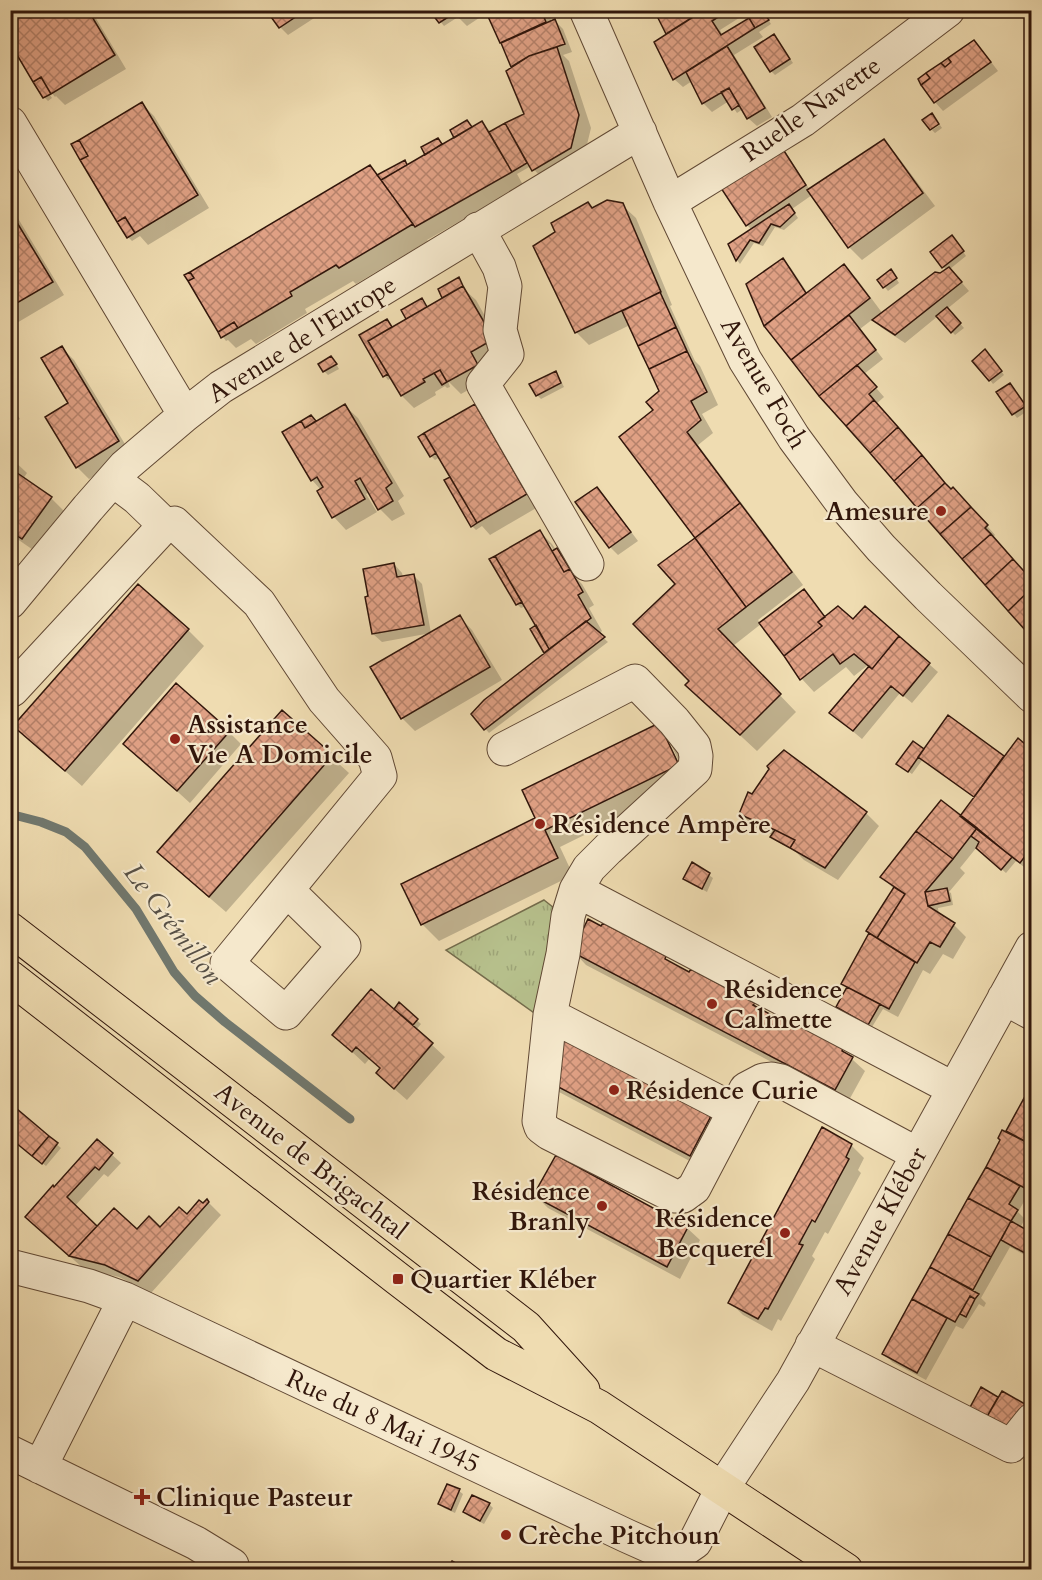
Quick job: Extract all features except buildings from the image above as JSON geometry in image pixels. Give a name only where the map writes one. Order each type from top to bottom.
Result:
[{"type":"main road","name":"Avenue de Brigachtal","points":[[10,929],[526,1327],[599,1407]]},
{"type":"main road","name":"Avenue de Brigachtal","points":[[10,977],[496,1354],[599,1407],[846,1569]]},
{"type":"street","name":"Avenue Foch","points":[[586,10],[670,202],[746,360],[794,438],[842,503],[881,548],[1032,696]]},
{"type":"street","name":"Ruelle Navette","points":[[670,202],[803,120],[948,10]]},
{"type":"street","points":[[10,123],[185,415]]},
{"type":"street","name":"Avenue de l'Europe","points":[[14,589],[125,466],[221,387],[639,132]]},
{"type":"street","points":[[478,230],[499,267],[505,286],[500,330],[507,354],[483,384],[587,564]]},
{"type":"street","points":[[112,480],[138,498],[165,525]]},
{"type":"street","points":[[12,690],[165,525],[174,523],[259,603],[324,700],[375,758],[380,776],[287,890]]},
{"type":"street","points":[[504,749],[635,681],[674,721],[694,746],[696,756],[695,769],[589,868],[576,890],[568,916],[563,954],[550,1015],[539,1120],[541,1127],[674,1196],[683,1196],[694,1188],[746,1089],[763,1080],[771,1079],[781,1081],[917,1154]]},
{"type":"street","points":[[576,890],[954,1089]]},
{"type":"street","name":"Avenue Kléber","points":[[722,1489],[775,1408],[812,1345],[954,1089],[1018,1005],[1032,948]]},
{"type":"street","points":[[550,1015],[734,1110]]},
{"type":"street","name":"Rue du 8 Mai 1945","points":[[10,1266],[89,1286],[125,1299],[682,1560],[695,1542],[722,1489]]},
{"type":"street","points":[[40,1467],[125,1299]]},
{"type":"street","points":[[812,1345],[1021,1453],[1032,1420]]},
{"type":"street","points":[[10,1452],[196,1543],[232,1565]]},
{"type":"green space","points":[[544,900],[554,908],[537,1015],[446,950]]},
{"type":"waterway","name":"Le Grémillon","points":[[10,814],[41,822],[66,832],[85,847],[136,909],[174,972],[195,996],[350,1119]]},
{"type":"place","name":"Amesure","points":[[941,511]]},
{"type":"place","name":"Assistance Vie A Domicile","points":[[175,739]]},
{"type":"place","name":"Résidence Ampère","points":[[540,824]]},
{"type":"place","name":"Résidence Calmette","points":[[712,1004]]},
{"type":"place","name":"Résidence Curie","points":[[614,1090]]},
{"type":"place","name":"Résidence Branly","points":[[602,1206]]},
{"type":"place","name":"Résidence Becquerel","points":[[785,1233]]},
{"type":"place","name":"Quartier Kléber","points":[[398,1279]]},
{"type":"place","name":"Clinique Pasteur","points":[[142,1497]]},
{"type":"place","name":"Crèche Pitchoun","points":[[506,1535]]}]
